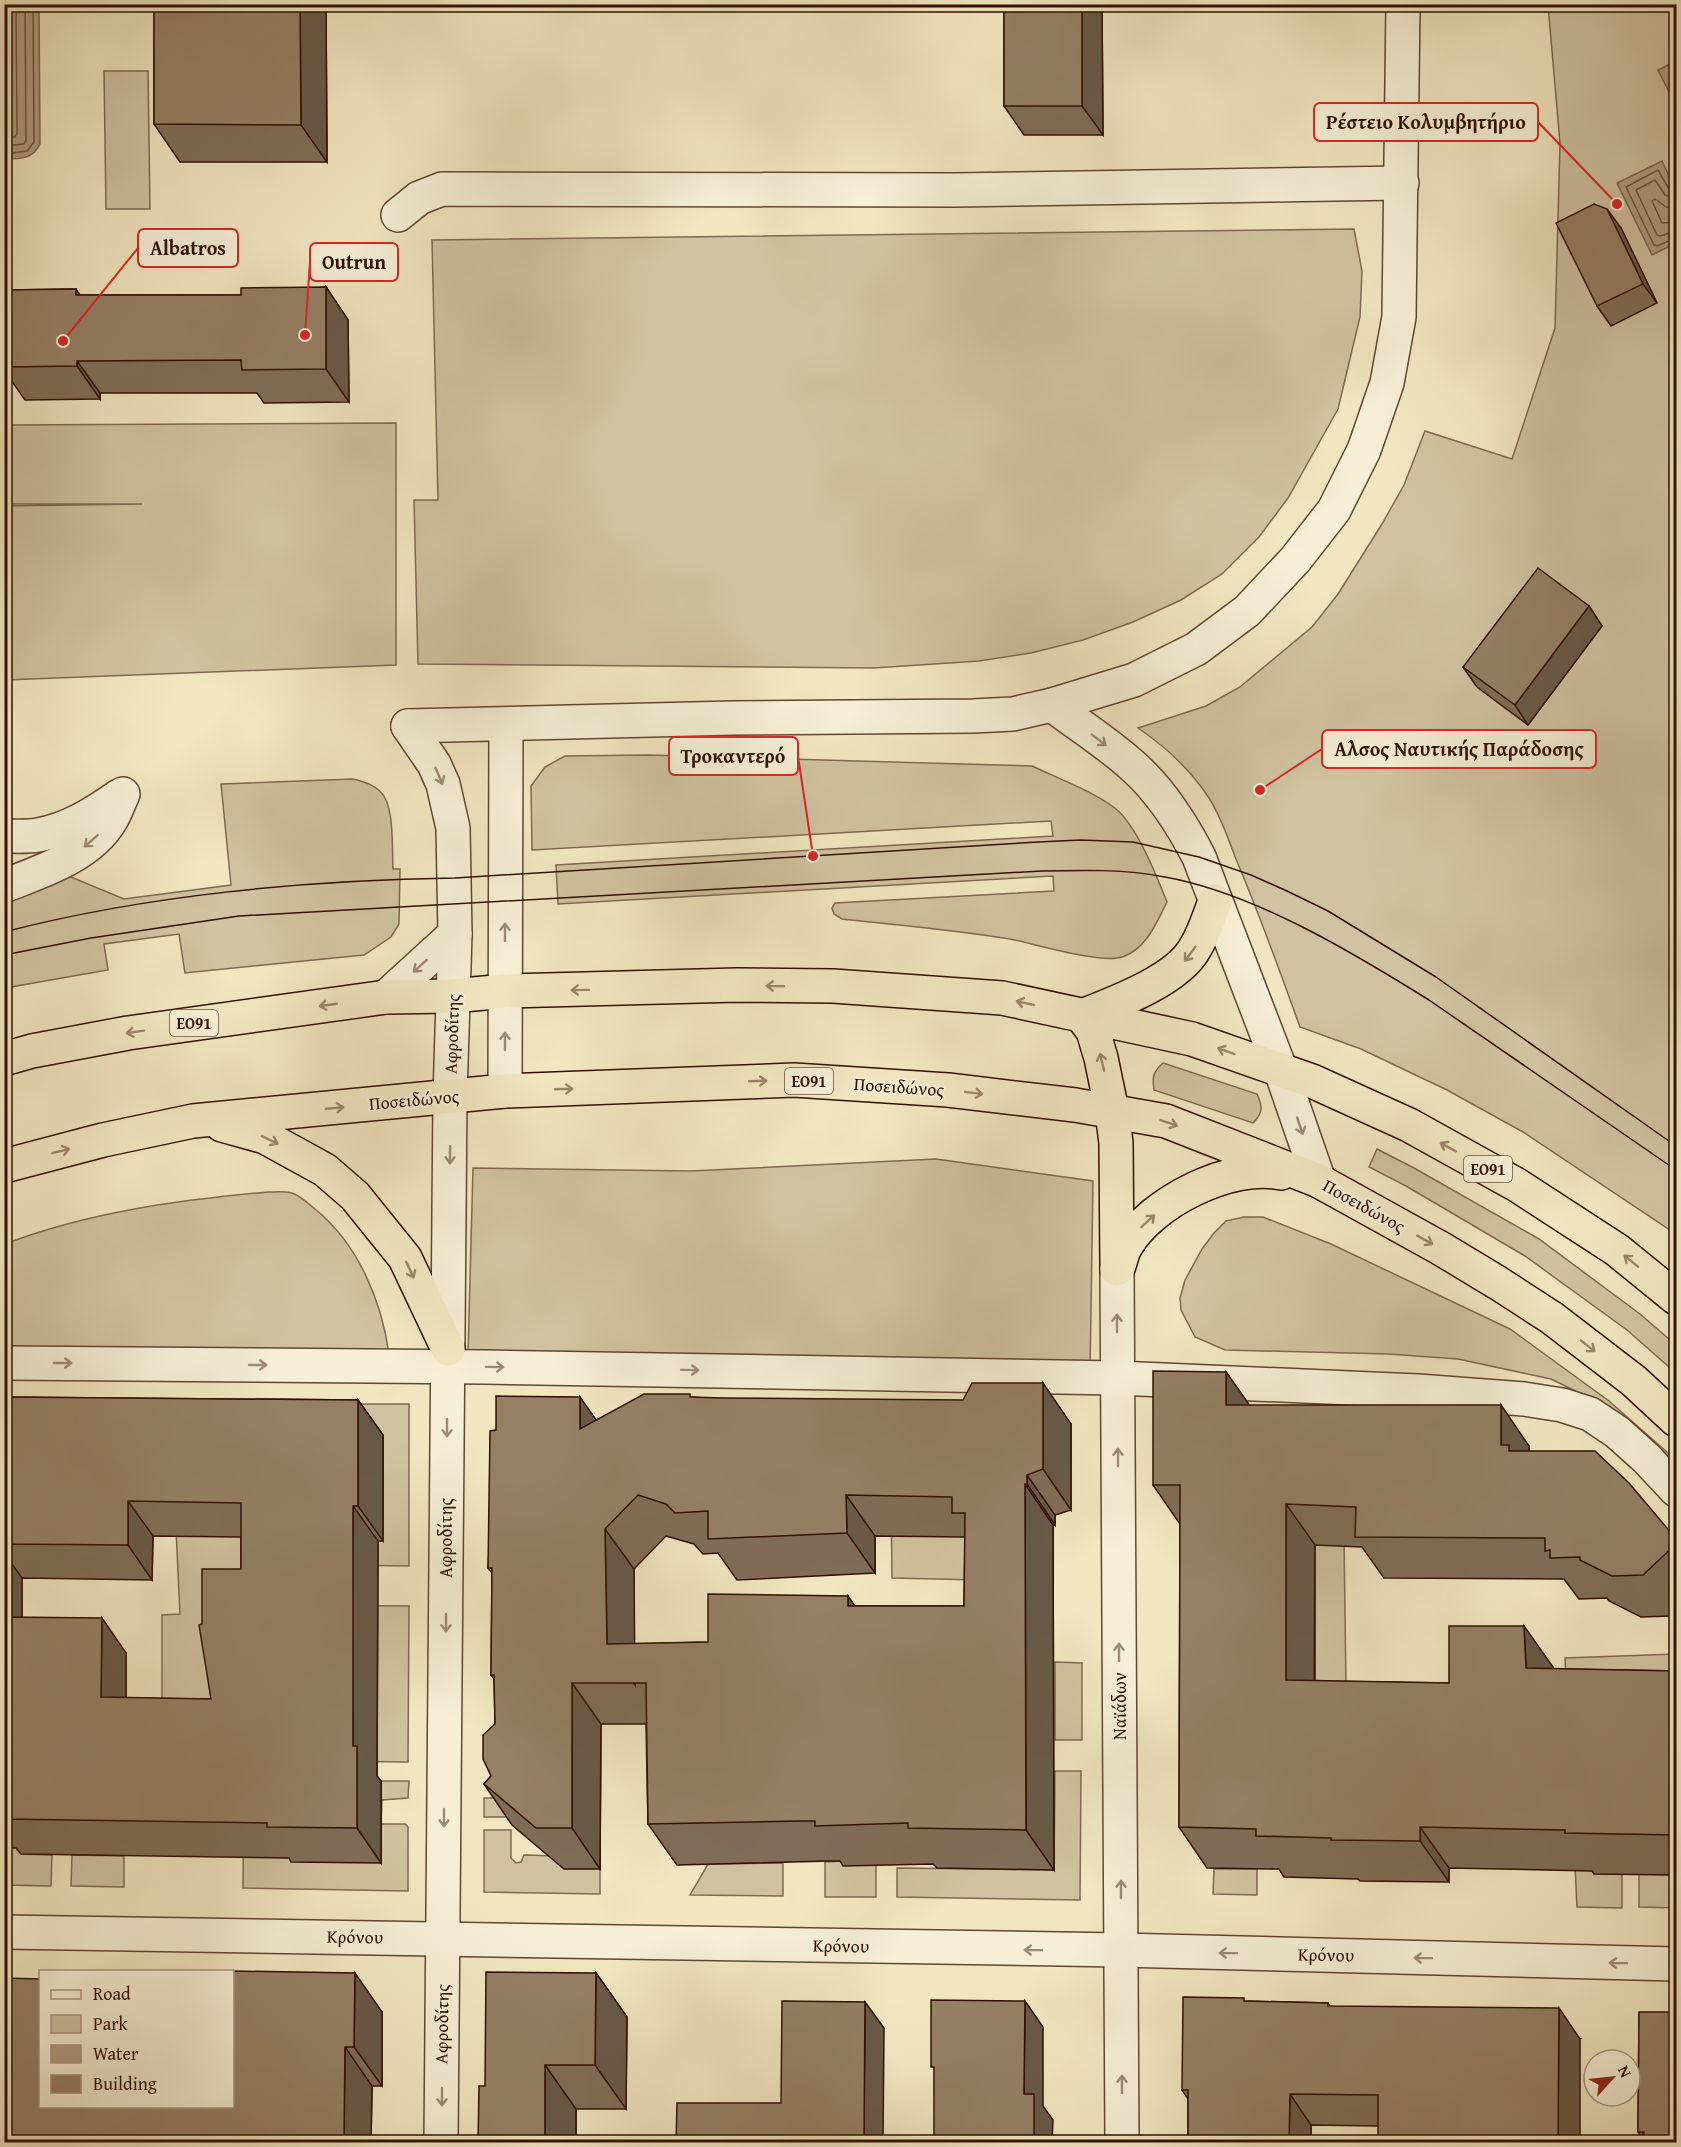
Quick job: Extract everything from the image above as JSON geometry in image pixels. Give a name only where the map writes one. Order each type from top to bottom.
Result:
[{"type":"highway","points":[[1117,1269],[1116,1143],[1112,1111],[1093,1031],[1082,1016],[1155,983],[1185,961],[1195,949],[1215,901]]},
{"type":"highway","name":"ΕΟ91","points":[[4,1059],[32,1051],[128,1033],[386,997],[453,996],[505,991],[737,985],[833,986],[1002,998],[1192,1039],[1312,1081],[1409,1125],[1517,1185],[1617,1250],[1677,1298]]},
{"type":"highway","name":"Ποσειδώνος","points":[[4,1166],[103,1140],[193,1121],[505,1091],[794,1080],[948,1090],[1112,1111],[1166,1121],[1319,1181],[1498,1282],[1552,1318],[1634,1382],[1677,1420]]},
{"type":"highway","points":[[193,1121],[230,1126],[265,1137],[325,1170],[356,1196],[405,1258],[448,1358]]},
{"type":"highway","points":[[1117,1269],[1126,1246],[1143,1226],[1161,1209],[1205,1183],[1254,1170],[1319,1181]]},
{"type":"street","points":[[505,1091],[506,725],[733,718],[1012,714],[1052,705],[1134,680],[1196,649],[1247,611],[1295,560],[1334,510],[1364,450],[1387,383],[1399,317],[1403,4]]},
{"type":"street","points":[[398,215],[419,198],[442,189],[955,190],[1402,183]]},
{"type":"street","points":[[1052,705],[1134,766],[1173,811],[1188,837],[1199,857],[1281,1071],[1319,1181]]},
{"type":"street","name":"Αφροδίτης","points":[[441,2142],[450,1097],[455,934],[453,828],[449,806],[434,764],[408,726],[506,725]]},
{"type":"street","points":[[4,836],[37,836],[60,829],[82,819],[123,794],[111,821],[91,844],[51,868],[4,886]]},
{"type":"street","points":[[386,997],[455,934]]},
{"type":"street","name":"Ναϊάδων","points":[[1117,1269],[1122,2142]]},
{"type":"street","points":[[4,1363],[448,1358],[1117,1378],[1418,1391],[1524,1399],[1562,1405],[1590,1414],[1617,1432],[1677,1490]]},
{"type":"street","name":"Κρόνου","points":[[4,1932],[1120,1950],[1677,1964]]},
{"type":"green space","points":[[1548,5],[1676,5],[1676,1234],[1523,1132],[1447,1090],[1361,1049],[1300,1027],[1255,905],[1214,806],[1186,768],[1138,728],[1206,706],[1240,687],[1312,627],[1338,594],[1382,524],[1404,485],[1425,431],[1512,459],[1555,328],[1560,143]]},
{"type":"green space","points":[[104,71],[148,71],[150,209],[106,209]]},
{"type":"green space","points":[[1354,229],[1362,271],[1360,317],[1338,409],[1288,498],[1259,537],[1222,574],[1181,600],[1133,622],[1083,640],[1031,653],[979,661],[874,668],[418,664],[414,500],[438,500],[432,240]]},
{"type":"green space","points":[[396,423],[396,665],[5,680],[5,506],[142,504],[5,504],[5,425]]},
{"type":"green space","points":[[648,755],[1032,766],[1098,797],[1124,817],[1146,852],[1167,902],[1144,942],[1122,957],[1112,958],[1084,956],[1010,939],[842,919],[834,914],[832,908],[835,903],[1054,891],[1053,876],[558,904],[556,865],[1053,836],[1051,821],[532,850],[531,786],[545,767],[565,756]]},
{"type":"green space","points":[[353,779],[367,783],[385,798],[391,823],[393,869],[400,869],[399,924],[391,937],[364,955],[185,973],[179,934],[104,944],[108,970],[5,988],[5,895],[71,877],[124,899],[231,885],[221,784]]},
{"type":"green space","points":[[1163,1063],[1257,1094],[1261,1106],[1259,1116],[1253,1123],[1154,1090],[1154,1075]]},
{"type":"green space","points":[[1377,1149],[1539,1239],[1640,1314],[1676,1345],[1676,1373],[1627,1330],[1525,1256],[1406,1186],[1369,1167]]},
{"type":"green space","points":[[936,1159],[1093,1181],[1090,1372],[468,1355],[473,1168],[691,1171]]},
{"type":"green space","points":[[268,1192],[286,1192],[298,1196],[330,1223],[344,1239],[366,1275],[374,1294],[381,1314],[389,1355],[5,1350],[5,1244],[69,1224],[135,1209]]},
{"type":"green space","points":[[1244,1217],[1263,1217],[1331,1244],[1510,1329],[1609,1401],[1676,1460],[1676,1467],[1606,1406],[1551,1379],[1458,1359],[1389,1354],[1225,1350],[1195,1337],[1181,1310],[1180,1298],[1185,1280],[1202,1249],[1214,1233],[1226,1221]]},
{"type":"green space","points":[[170,1402],[341,1541],[382,1541],[332,1404],[409,1404],[409,1566],[338,1565],[300,1605],[409,1606],[408,1762],[325,1761],[325,1781],[409,1781],[408,1798],[382,1800],[381,1824],[405,1824],[408,1827],[408,1891],[243,1888],[244,1724],[162,1722],[162,1615],[180,1614]]},
{"type":"green space","points":[[890,1409],[945,1410],[980,1580],[892,1578]]},
{"type":"green space","points":[[1344,1537],[1346,1686],[1225,1671],[1283,1542]]},
{"type":"green space","points":[[1676,1654],[1676,1711],[1594,1874],[1622,1874],[1622,1908],[1577,1907],[1565,1658]]},
{"type":"green space","points":[[1055,1662],[1082,1663],[1082,1740],[1055,1740]]},
{"type":"green space","points":[[5,1674],[21,1854],[52,1855],[51,1886],[5,1885]]},
{"type":"green space","points":[[1055,1771],[1081,1771],[1080,1900],[897,1897],[897,1868],[1054,1870]]},
{"type":"green space","points":[[484,1798],[511,1798],[511,1817],[484,1817]]},
{"type":"green space","points":[[484,1830],[511,1830],[511,1858],[516,1863],[521,1862],[524,1855],[559,1856],[600,1862],[600,1894],[484,1892]]},
{"type":"green space","points":[[72,1855],[124,1856],[124,1887],[71,1886]]},
{"type":"green space","points":[[825,1862],[876,1864],[876,1897],[825,1897]]},
{"type":"green space","points":[[783,1863],[783,1896],[690,1895],[708,1864]]},
{"type":"green space","points":[[1214,1869],[1257,1869],[1257,1895],[1213,1894]]},
{"type":"green space","points":[[1639,1874],[1676,1875],[1676,1908],[1639,1907]]},
{"type":"water","points":[[4,5],[39,5],[40,144],[34,153],[16,159],[5,159]]},
{"type":"water","points":[[1676,61],[1676,106],[1658,70]]},
{"type":"water","points":[[1662,161],[1676,191],[1676,243],[1652,255],[1617,183]]},
{"type":"building","points":[[154,4],[300,4],[301,125],[154,124]]},
{"type":"building","points":[[1004,4],[1082,4],[1082,106],[1004,106]]},
{"type":"building","points":[[1594,204],[1607,209],[1643,284],[1597,306],[1556,223]]},
{"type":"building","points":[[326,287],[326,369],[242,370],[241,360],[77,361],[77,366],[4,367],[4,290],[76,289],[76,295],[241,295],[241,288]]},
{"type":"building","points":[[1538,568],[1589,606],[1515,705],[1463,667]]},
{"type":"building","points":[[1153,1371],[1226,1372],[1226,1405],[1501,1405],[1501,1445],[1509,1445],[1509,1451],[1595,1451],[1629,1483],[1677,1540],[1677,1543],[1643,1575],[1612,1576],[1580,1560],[1580,1557],[1550,1558],[1550,1550],[1545,1551],[1545,1538],[1355,1537],[1356,1507],[1286,1504],[1286,1680],[1449,1683],[1449,1626],[1524,1626],[1526,1668],[1677,1671],[1677,1835],[1420,1827],[1420,1841],[1331,1840],[1331,1838],[1256,1836],[1256,1829],[1179,1827],[1180,1485],[1153,1485]]},
{"type":"building","points":[[972,1383],[1043,1383],[1043,1469],[1027,1475],[1027,1484],[1025,1484],[1026,1830],[908,1828],[908,1823],[815,1826],[815,1821],[648,1824],[646,1683],[572,1683],[572,1828],[536,1828],[484,1784],[491,1776],[483,1759],[483,1735],[495,1724],[494,1675],[491,1675],[492,1568],[488,1568],[490,1431],[496,1430],[496,1396],[580,1397],[580,1429],[644,1394],[690,1394],[690,1397],[723,1398],[963,1400]],"holes":[[[638,1495],[666,1504],[675,1513],[708,1511],[708,1539],[847,1533],[846,1495],[952,1497],[952,1513],[965,1513],[964,1606],[848,1606],[848,1596],[708,1594],[708,1642],[607,1644],[605,1529]]]},
{"type":"building","points":[[4,1397],[358,1400],[358,1506],[353,1506],[353,1746],[357,1746],[357,1828],[267,1827],[267,1823],[4,1819],[4,1617],[102,1618],[101,1697],[211,1699],[199,1625],[202,1624],[202,1569],[241,1569],[241,1503],[128,1501],[128,1545],[4,1544]]},
{"type":"building","points":[[234,1971],[355,1973],[354,2047],[345,2047],[344,2142],[4,2142],[4,1978],[39,1979],[39,2108],[234,2108]]},
{"type":"building","points":[[486,1972],[596,1973],[595,2065],[545,2065],[545,2142],[478,2142],[479,2086],[485,2086]]},
{"type":"building","points":[[1183,1997],[1328,2003],[1328,2006],[1559,2008],[1558,2142],[1378,2142],[1378,2095],[1290,2094],[1289,2142],[1188,2142],[1188,2090],[1182,2090]]},
{"type":"building","points":[[931,2000],[1025,2001],[1024,2094],[1034,2094],[1034,2142],[934,2142]]},
{"type":"building","points":[[782,2001],[865,2002],[864,2142],[676,2142],[677,2103],[781,2103]]},
{"type":"building","points":[[1639,2012],[1677,2012],[1677,2142],[1643,2142],[1644,2132],[1638,2132],[1638,2108],[1642,2108],[1642,2048],[1639,2048]]},
{"type":"tram line","points":[[4,932],[114,908],[286,886],[455,878],[1038,842],[1081,840],[1133,842],[1199,857],[1251,875],[1328,911],[1436,977],[1676,1146]]},
{"type":"tram line","points":[[4,955],[91,938],[239,916],[1042,871],[1150,874],[1199,885],[1233,896],[1302,926],[1335,944],[1429,1000],[1676,1170]]},
{"type":"place","name":"Ρέστειο Κολυμβητήριο","points":[[1617,204]]},
{"type":"place","name":"Outrun","points":[[305,335]]},
{"type":"place","name":"Albatros","points":[[63,341]]},
{"type":"place","name":"Αλσος Ναυτικής Παράδοσης","points":[[1260,790]]},
{"type":"place","name":"Τροκαντερό","points":[[813,856]]}]
